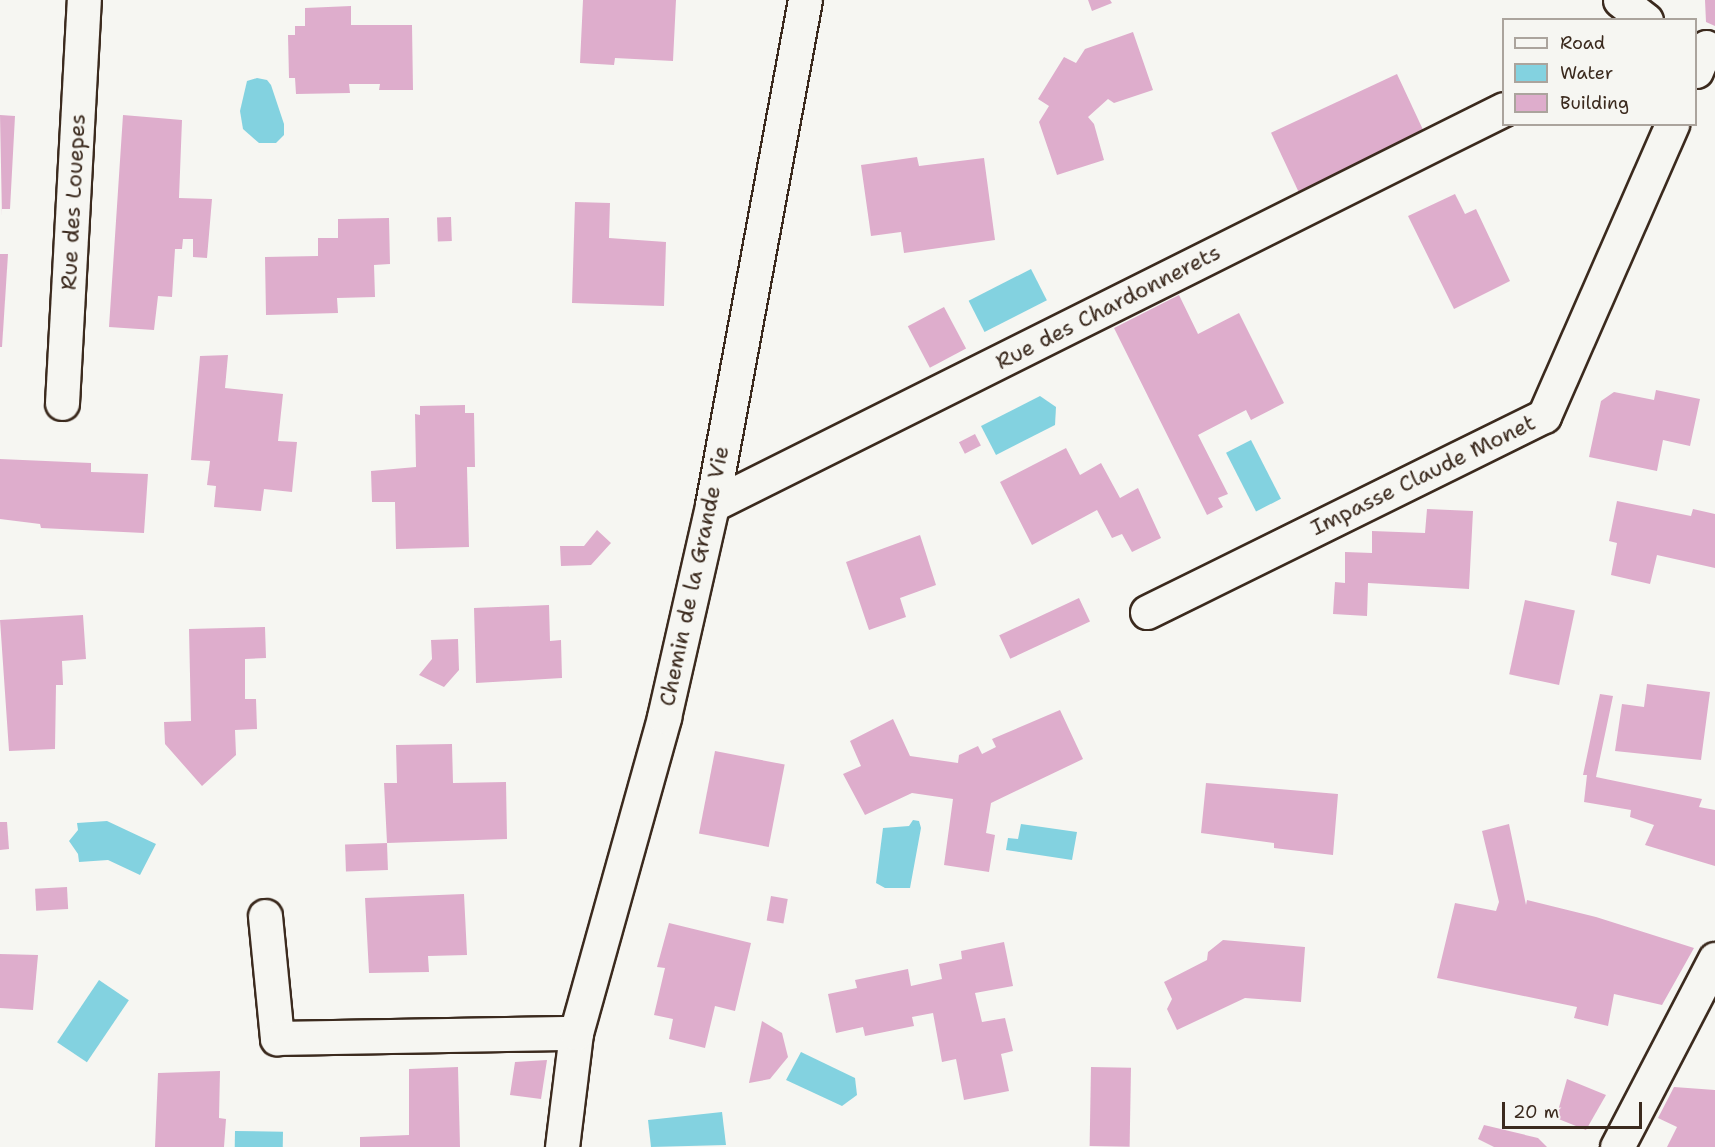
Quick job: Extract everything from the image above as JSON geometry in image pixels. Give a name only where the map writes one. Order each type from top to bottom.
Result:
[{"type":"street","name":"Rue des Louepes","points":[[62,403],[84,0]]},
{"type":"street","name":"Chemin de la Grande Vie","points":[[562,1147],[576,1033],[664,717],[712,505],[805,0]]},
{"type":"street","points":[[1620,0],[1643,18]]},
{"type":"street","name":"Rue des Chardonnerets","points":[[712,505],[1502,110]]},
{"type":"street","name":"Impasse Claude Monet","points":[[1147,612],[1544,416],[1671,126]]},
{"type":"street","points":[[265,916],[277,1038],[576,1033]]},
{"type":"street","points":[[1617,1147],[1715,959]]},
{"type":"water","points":[[257,78],[267,80],[271,85],[284,124],[284,135],[276,143],[259,143],[243,129],[240,111],[247,81]]},
{"type":"water","points":[[1031,269],[1047,300],[985,332],[969,301]]},
{"type":"water","points":[[1040,396],[1056,407],[1055,425],[996,455],[981,426]]},
{"type":"water","points":[[1251,440],[1281,499],[1256,512],[1226,453]]},
{"type":"water","points":[[913,820],[919,821],[921,828],[910,888],[885,888],[876,883],[883,828],[909,826]]},
{"type":"water","points":[[107,821],[156,844],[140,875],[108,860],[79,862],[78,854],[69,841],[78,830],[77,823]]},
{"type":"water","points":[[1021,824],[1077,832],[1072,860],[1006,850],[1008,838],[1018,839]]},
{"type":"water","points":[[99,980],[129,1000],[87,1062],[57,1042]]},
{"type":"water","points":[[801,1052],[855,1078],[857,1095],[842,1106],[786,1080]]},
{"type":"water","points":[[722,1112],[726,1145],[651,1147],[648,1120]]},
{"type":"water","points":[[235,1131],[283,1132],[283,1147],[235,1147]]},
{"type":"building","points":[[583,0],[676,0],[673,61],[615,58],[614,65],[580,63]]},
{"type":"building","points":[[1088,0],[1110,0],[1112,3],[1092,11]]},
{"type":"building","points":[[1705,0],[1715,0],[1715,26],[1706,22]]},
{"type":"building","points":[[351,6],[351,25],[412,25],[413,90],[379,90],[380,84],[349,84],[350,93],[296,94],[295,78],[289,78],[288,35],[295,35],[295,26],[305,26],[305,8]]},
{"type":"building","points":[[1133,32],[1153,90],[1114,103],[1108,99],[1088,117],[1094,124],[1104,160],[1057,175],[1039,122],[1049,106],[1038,99],[1064,57],[1076,63],[1085,49]]},
{"type":"building","points":[[1397,74],[1425,134],[1299,193],[1271,133]]},
{"type":"building","points":[[0,115],[15,116],[10,209],[2,209],[2,217]]},
{"type":"building","points":[[123,115],[182,120],[179,198],[212,199],[207,258],[193,257],[193,239],[183,239],[182,249],[175,249],[172,297],[158,296],[154,330],[109,327]]},
{"type":"building","points":[[917,157],[919,166],[984,158],[995,240],[904,253],[901,232],[871,236],[861,165]]},
{"type":"building","points":[[1455,194],[1465,214],[1476,209],[1510,281],[1454,309],[1408,216]]},
{"type":"building","points":[[575,202],[610,203],[609,238],[666,242],[664,306],[572,303]]},
{"type":"building","points":[[437,217],[451,217],[452,241],[438,241]]},
{"type":"building","points":[[389,218],[390,264],[374,265],[375,297],[337,298],[338,313],[266,315],[265,257],[318,256],[318,238],[338,238],[338,219]]},
{"type":"building","points":[[0,254],[8,254],[2,347],[0,347]]},
{"type":"building","points":[[1179,295],[1198,334],[1239,313],[1284,403],[1251,420],[1246,410],[1198,435],[1228,494],[1218,498],[1223,507],[1207,515],[1114,328]]},
{"type":"building","points":[[944,307],[966,348],[930,368],[908,326]]},
{"type":"building","points":[[228,355],[225,388],[283,394],[278,441],[297,442],[292,492],[264,489],[261,511],[214,507],[216,486],[207,485],[210,461],[191,460],[200,356]]},
{"type":"building","points":[[1656,390],[1700,399],[1690,446],[1663,440],[1657,471],[1589,457],[1601,401],[1614,392],[1654,400]]},
{"type":"building","points":[[465,405],[465,413],[474,413],[475,467],[467,467],[469,547],[396,549],[395,502],[372,502],[371,471],[416,467],[415,414],[420,415],[420,406]]},
{"type":"building","points":[[975,434],[981,446],[965,454],[959,442]]},
{"type":"building","points":[[1066,448],[1080,475],[1101,463],[1120,498],[1138,488],[1161,538],[1132,552],[1122,534],[1112,538],[1097,510],[1032,545],[1000,482]]},
{"type":"building","points":[[0,459],[91,463],[91,472],[148,474],[144,533],[41,528],[40,524],[0,519]]},
{"type":"building","points":[[1617,501],[1691,516],[1693,509],[1715,514],[1715,568],[1657,555],[1650,584],[1611,575],[1617,543],[1609,541]]},
{"type":"building","points":[[1427,509],[1473,511],[1469,589],[1368,583],[1367,616],[1333,614],[1335,582],[1345,583],[1345,552],[1372,553],[1372,531],[1425,533]]},
{"type":"building","points":[[597,530],[611,543],[591,565],[561,566],[560,546],[584,546]]},
{"type":"building","points":[[920,535],[936,585],[900,598],[906,617],[869,630],[846,562]]},
{"type":"building","points":[[1079,598],[1090,622],[1010,659],[999,635]]},
{"type":"building","points":[[1525,600],[1575,611],[1559,685],[1509,674]]},
{"type":"building","points":[[549,605],[550,641],[561,640],[562,678],[476,683],[474,608]]},
{"type":"building","points":[[83,615],[86,659],[62,661],[63,685],[56,685],[55,749],[9,751],[0,620]]},
{"type":"building","points":[[265,627],[266,658],[245,659],[245,699],[256,699],[257,729],[235,730],[236,755],[202,786],[165,744],[164,722],[191,721],[189,629]]},
{"type":"building","points":[[458,639],[459,670],[444,687],[419,675],[432,659],[431,640]]},
{"type":"building","points":[[1647,684],[1710,692],[1701,760],[1615,751],[1622,704],[1644,707]]},
{"type":"building","points":[[1600,694],[1613,696],[1596,777],[1702,799],[1699,807],[1715,810],[1715,866],[1645,845],[1654,825],[1630,817],[1631,810],[1584,802],[1587,775],[1583,775]]},
{"type":"building","points":[[1060,710],[1083,759],[991,803],[986,833],[995,835],[989,872],[944,865],[953,799],[912,793],[865,815],[843,774],[861,766],[850,741],[893,719],[910,756],[958,763],[959,755],[978,746],[982,754],[996,747],[992,739]]},
{"type":"building","points":[[452,744],[453,783],[506,782],[507,839],[387,843],[384,783],[397,783],[396,745]]},
{"type":"building","points":[[715,751],[785,765],[769,847],[699,833]]},
{"type":"building","points":[[1206,783],[1338,794],[1333,855],[1274,848],[1274,843],[1201,833]]},
{"type":"building","points":[[0,822],[7,822],[9,849],[0,850]]},
{"type":"building","points":[[1509,824],[1526,905],[1527,900],[1596,917],[1694,948],[1662,1005],[1614,994],[1608,1026],[1574,1018],[1577,1007],[1437,978],[1455,903],[1496,911],[1499,902],[1482,831]]},
{"type":"building","points":[[387,843],[388,870],[346,871],[345,844]]},
{"type":"building","points":[[67,887],[68,909],[36,911],[35,889]]},
{"type":"building","points":[[464,894],[467,955],[428,956],[429,972],[369,973],[365,898]]},
{"type":"building","points":[[771,896],[788,899],[783,924],[767,921]]},
{"type":"building","points":[[669,923],[751,943],[735,1011],[715,1006],[705,1048],[669,1039],[673,1019],[654,1015],[665,968],[657,967]]},
{"type":"building","points":[[1223,940],[1305,947],[1301,1002],[1245,998],[1177,1030],[1167,1009],[1172,999],[1164,982],[1207,960],[1208,952]]},
{"type":"building","points":[[1004,942],[1013,986],[975,993],[982,1022],[1005,1018],[1013,1051],[1001,1054],[1009,1091],[964,1100],[956,1059],[942,1062],[933,1013],[912,1017],[914,1026],[865,1036],[863,1027],[836,1033],[828,994],[857,988],[855,980],[908,969],[911,986],[942,979],[939,964],[962,959],[961,951]]},
{"type":"building","points":[[0,954],[38,955],[33,1010],[0,1008]]},
{"type":"building","points":[[762,1021],[782,1033],[788,1057],[770,1079],[749,1083]]},
{"type":"building","points":[[547,1060],[541,1099],[510,1095],[515,1062]]},
{"type":"building","points":[[458,1067],[460,1147],[360,1147],[360,1137],[409,1135],[409,1069]]},
{"type":"building","points":[[1091,1067],[1131,1068],[1130,1147],[1090,1146]]},
{"type":"building","points":[[220,1071],[219,1118],[226,1119],[224,1147],[155,1147],[158,1073]]},
{"type":"building","points":[[1567,1079],[1606,1095],[1586,1130],[1556,1118]]},
{"type":"building","points":[[1674,1087],[1715,1090],[1715,1147],[1667,1147],[1677,1127],[1658,1118]]},
{"type":"building","points":[[1484,1125],[1538,1138],[1547,1147],[1494,1147],[1478,1139]]}]
